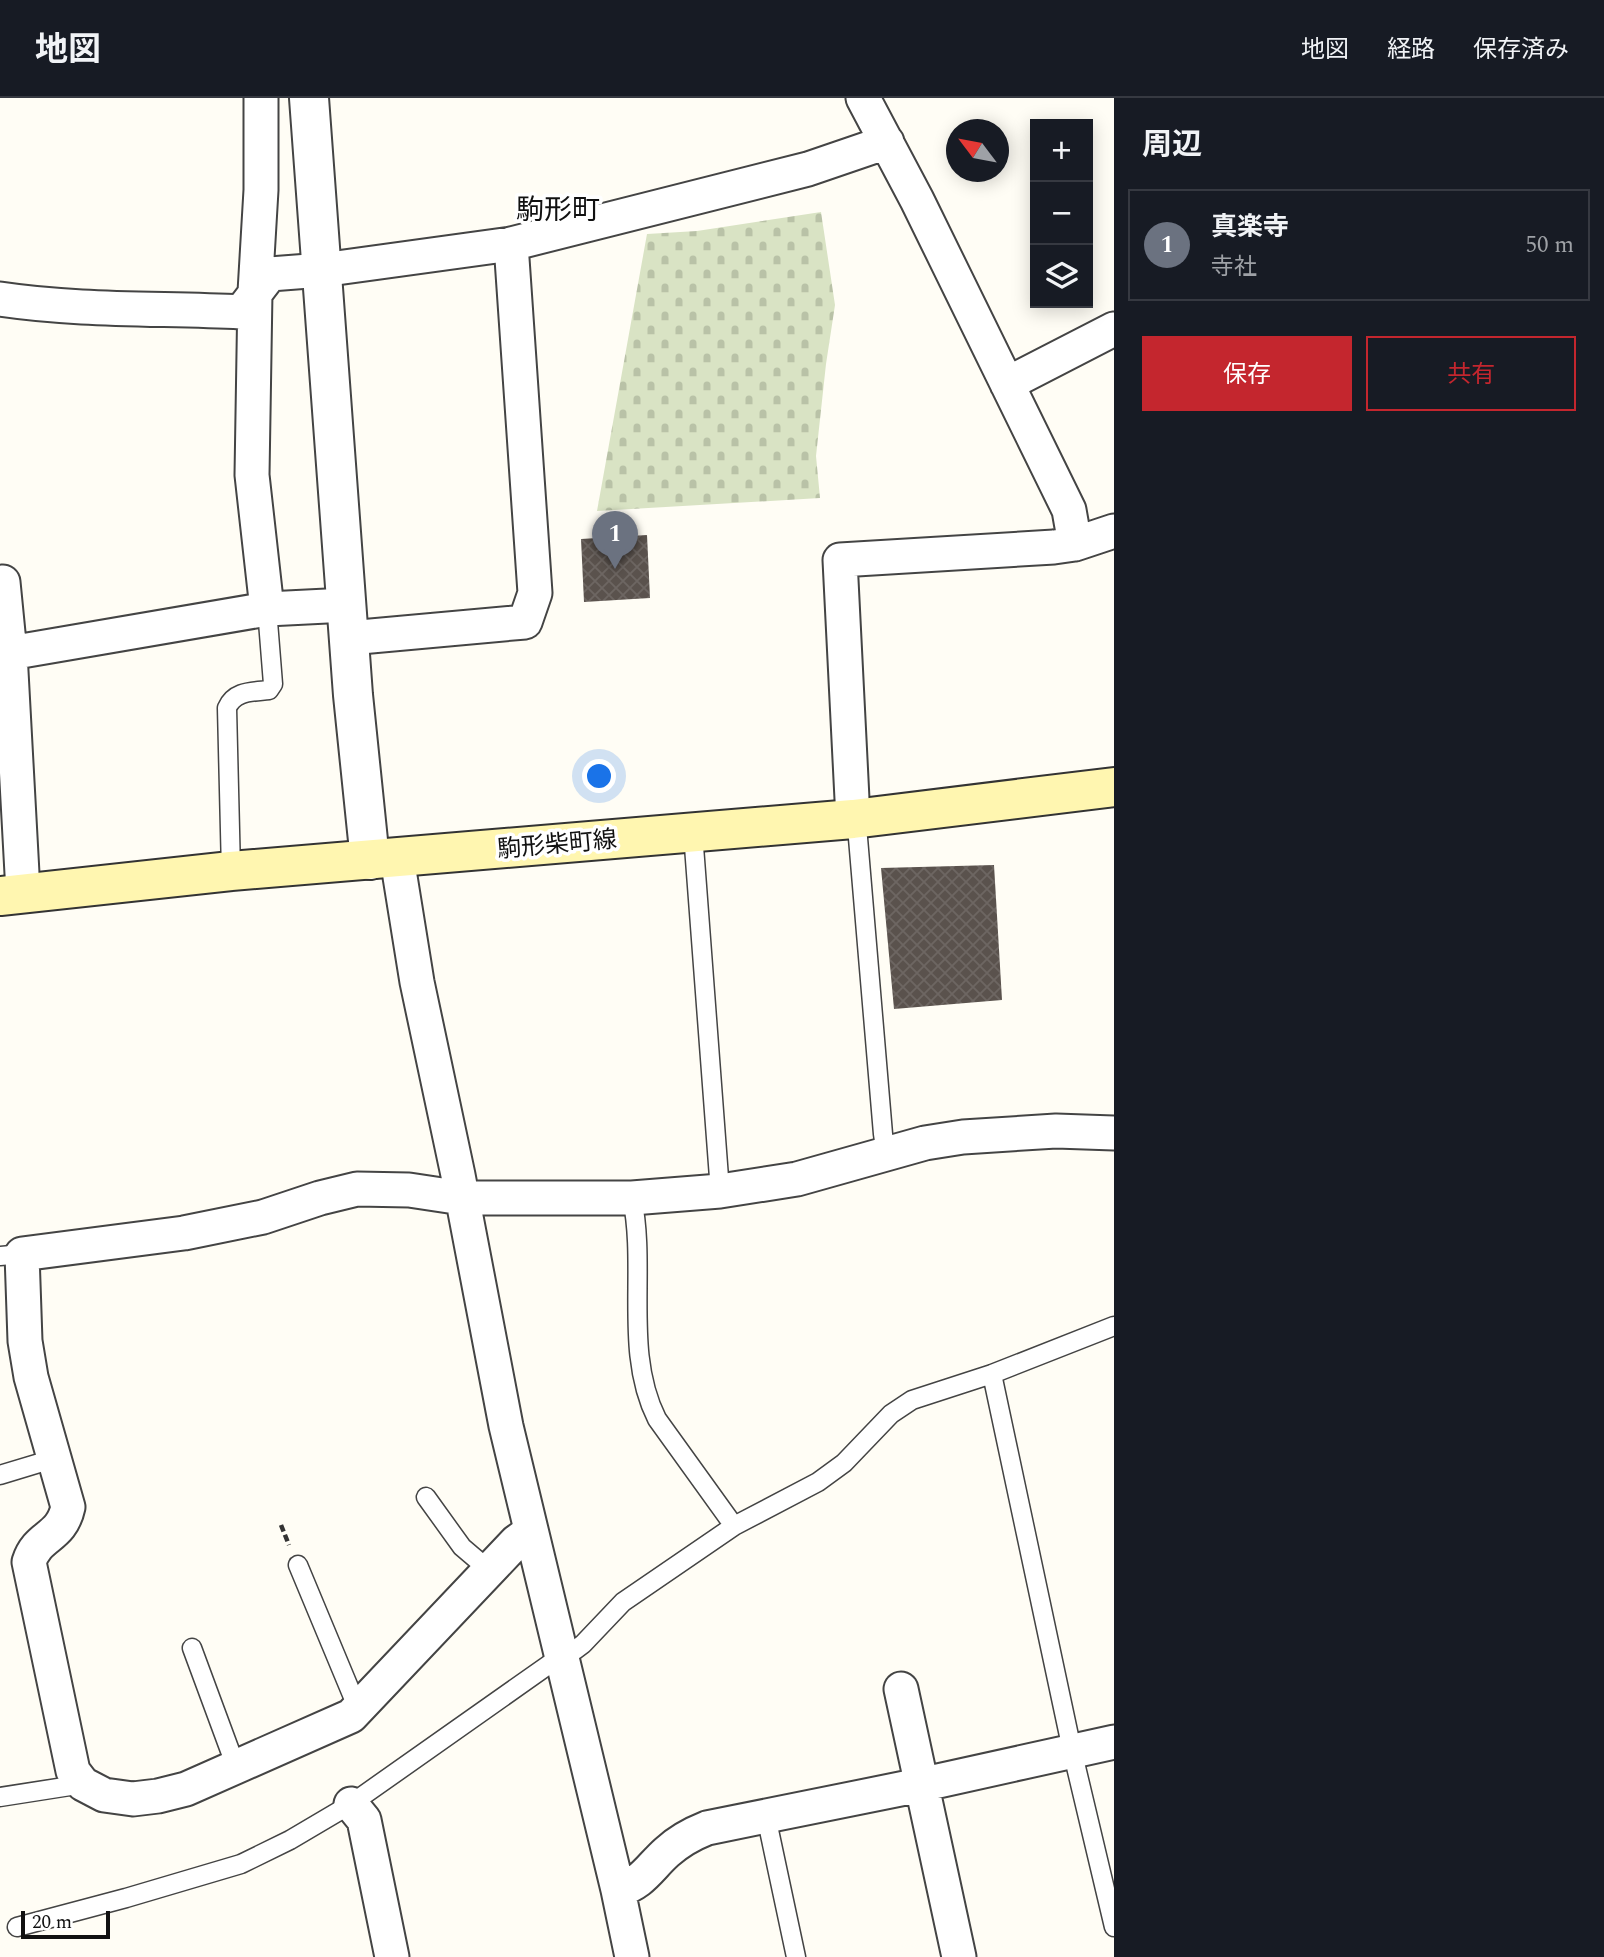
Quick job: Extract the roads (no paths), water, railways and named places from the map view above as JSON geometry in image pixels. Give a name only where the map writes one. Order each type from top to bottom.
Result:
[{"type":"main road","name":"駒形柴町線","points":[[11,894],[231,871],[853,819],[1114,787]]},
{"type":"street","points":[[261,98],[261,190],[254,292],[251,475],[267,609]]},
{"type":"street","points":[[309,98],[348,621],[383,859],[417,982],[463,1199],[493,1363],[632,1957]]},
{"type":"street","points":[[863,98],[1069,510],[1075,544]]},
{"type":"street","points":[[0,299],[38,305],[241,312],[270,274],[322,270],[511,244],[808,169],[887,142]]},
{"type":"street","points":[[10,653],[267,609],[348,621],[525,622],[535,593],[511,244]]},
{"type":"street","points":[[1007,384],[1114,329]]},
{"type":"street","points":[[853,819],[840,560],[1040,548],[1075,544],[1114,531]]},
{"type":"street","points":[[3,582],[10,653],[11,894]]},
{"type":"street","points":[[531,1531],[516,1542],[351,1716],[186,1789],[133,1799],[104,1795],[83,1784],[73,1771],[29,1562],[33,1549],[58,1530],[65,1521],[68,1507],[31,1377],[11,1255],[195,1231],[263,1217],[357,1189],[409,1190],[463,1199],[632,1198],[720,1191],[797,1179],[925,1143],[962,1137],[1056,1131],[1113,1142]]},
{"type":"street","points":[[901,1689],[959,1957]]},
{"type":"street","points":[[618,1890],[631,1887],[667,1852],[689,1836],[707,1828],[1114,1742]]},
{"type":"street","points":[[351,1804],[364,1820],[392,1957]]},
{"type":"lane","points":[[231,871],[227,709],[230,700],[236,695],[269,690],[273,684],[267,609]]},
{"type":"lane","points":[[853,819],[858,838],[886,1154]]},
{"type":"lane","points":[[693,833],[720,1191]]},
{"type":"lane","points":[[632,1198],[637,1220],[638,1331],[648,1401],[657,1419],[734,1526]]},
{"type":"lane","points":[[18,1927],[241,1864],[290,1840],[351,1804],[561,1656],[575,1650],[623,1602],[734,1526],[818,1482],[844,1463],[891,1414],[912,1400],[992,1374],[1114,1326]]},
{"type":"lane","points":[[992,1374],[1072,1750],[1114,1927]]},
{"type":"lane","points":[[0,1475],[56,1458]]},
{"type":"lane","points":[[426,1497],[462,1547],[489,1570]]},
{"type":"lane","points":[[298,1565],[358,1709]]},
{"type":"lane","points":[[192,1648],[236,1767]]},
{"type":"lane","points":[[0,1797],[83,1784]]},
{"type":"lane","points":[[766,1816],[796,1957]]},
{"type":"place","name":"真楽寺","points":[[615,569]]},
{"type":"district","name":"駒形町","points":[[558,209]]}]
